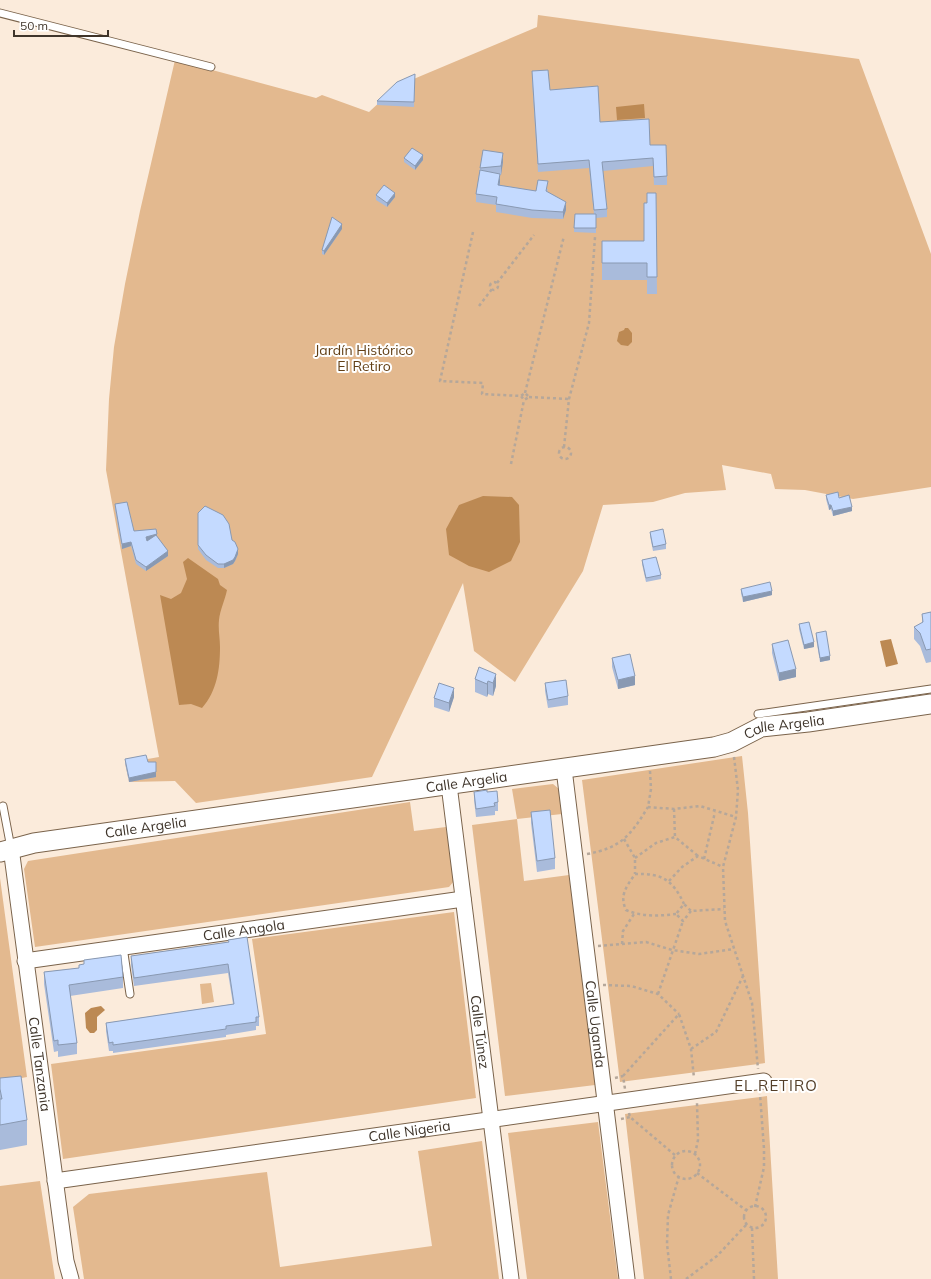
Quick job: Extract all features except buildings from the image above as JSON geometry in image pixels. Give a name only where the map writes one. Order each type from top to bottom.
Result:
[{"type":"street","name":"Calle Argelia","points":[[5,850],[34,843],[648,756],[732,742],[761,727],[808,722],[931,704]]},
{"type":"street","name":"Calle Uganda","points":[[564,768],[627,1279]]},
{"type":"street","name":"Calle Túnez","points":[[449,785],[511,1279]]},
{"type":"street","name":"Calle Tanzania","points":[[5,850],[25,961],[66,1261],[71,1279]]},
{"type":"street","name":"Calle Angola","points":[[25,961],[463,899]]},
{"type":"street","name":"Calle Nigeria","points":[[55,1181],[761,1081]]},
{"type":"lane","points":[[0,14],[211,67]]},
{"type":"lane","points":[[758,714],[931,689]]},
{"type":"lane","points":[[3,806],[5,850]]},
{"type":"lane","points":[[123,947],[130,994]]},
{"type":"path","points":[[473,232],[440,380],[483,383],[482,394],[521,396],[525,393],[564,236]]},
{"type":"path","points":[[492,289],[495,290],[498,288],[497,283],[534,235]]},
{"type":"path","points":[[564,447],[568,448],[571,453],[565,460],[559,456],[558,453],[561,448],[564,447],[569,399],[589,323],[595,237]]},
{"type":"path","points":[[479,306],[492,289],[492,282],[497,283]]},
{"type":"path","points":[[525,393],[528,397]]},
{"type":"path","points":[[521,396],[524,400]]},
{"type":"path","points":[[511,464],[524,400],[528,397],[569,399]]},
{"type":"path","points":[[732,742],[738,790],[736,817],[723,867],[724,909],[725,921],[752,1004],[761,1081],[764,1167],[755,1207]]},
{"type":"path","points":[[574,855],[602,851],[614,847],[638,825],[648,807],[651,777],[648,756]]},
{"type":"path","points":[[648,807],[674,809],[700,806],[715,812],[736,817]]},
{"type":"path","points":[[674,809],[675,837],[698,856],[723,867]]},
{"type":"path","points":[[704,859],[715,812]]},
{"type":"path","points":[[635,858],[656,842],[675,837]]},
{"type":"path","points":[[624,839],[635,858],[635,874],[623,895],[626,910],[634,914],[663,916],[676,914],[684,904]]},
{"type":"path","points":[[669,881],[682,867],[698,856]]},
{"type":"path","points":[[635,874],[651,875],[669,881],[676,887],[684,904],[691,911]]},
{"type":"path","points":[[658,994],[683,921],[691,911],[724,909]]},
{"type":"path","points":[[622,944],[623,931],[634,914]]},
{"type":"path","points":[[676,914],[683,921]]},
{"type":"path","points":[[586,948],[646,942],[672,950],[699,954],[734,949]]},
{"type":"path","points":[[691,1049],[716,1032],[743,976]]},
{"type":"path","points":[[591,987],[608,984],[630,986],[658,994],[679,1014],[691,1049],[697,1105],[698,1140],[695,1154],[700,1165],[697,1173],[691,1178],[679,1176]]},
{"type":"path","points":[[623,1076],[679,1014]]},
{"type":"path","points":[[630,1117],[676,1156]]},
{"type":"path","points":[[671,1279],[667,1244],[668,1215],[679,1176],[673,1165],[676,1156],[682,1152],[695,1154]]},
{"type":"path","points":[[697,1173],[746,1211]]},
{"type":"path","points":[[752,1228],[761,1226],[766,1217],[762,1209],[755,1207],[746,1211],[744,1217],[747,1224],[752,1228],[754,1279]]},
{"type":"path","points":[[686,1279],[717,1256],[747,1224]]},
{"type":"green space","name":"Jardín Histórico El Retiro","points":[[538,15],[859,59],[931,254],[931,487],[853,499],[805,490],[775,489],[771,474],[722,465],[726,490],[685,493],[653,502],[603,505],[583,571],[515,682],[474,651],[463,583],[372,777],[196,803],[175,781],[129,782],[125,763],[159,757],[106,470],[109,399],[114,347],[125,284],[140,211],[175,60],[316,98],[322,95],[369,112],[397,86],[537,27]]},
{"type":"green space","points":[[742,756],[748,813],[765,1063],[620,1082],[582,780]]},
{"type":"green space","points":[[553,784],[559,789],[562,814],[517,819],[512,789]]},
{"type":"green space","points":[[410,802],[414,831],[446,827],[454,881],[449,887],[35,947],[24,869],[28,861]]},
{"type":"green space","points":[[517,819],[524,881],[569,875],[595,1085],[505,1096],[472,825]]},
{"type":"green space","points":[[0,878],[27,1077],[0,1082]]},
{"type":"green space","points":[[454,912],[476,1098],[63,1159],[51,1064],[266,1034],[252,939]]},
{"type":"green space","points":[[211,983],[214,1002],[202,1004],[200,984]]},
{"type":"green space","points":[[767,1096],[778,1279],[644,1279],[625,1114]]},
{"type":"green space","points":[[598,1122],[618,1279],[527,1279],[508,1133]]},
{"type":"green space","points":[[482,1141],[499,1279],[84,1279],[73,1207],[89,1194],[267,1172],[280,1267],[432,1246],[418,1151]]},
{"type":"green space","points":[[40,1181],[55,1279],[0,1279],[0,1186]]},
{"type":"shaded area","points":[[644,104],[645,118],[617,120],[616,107]]},
{"type":"shaded area","points":[[625,328],[628,328],[632,333],[632,342],[628,346],[621,345],[617,341],[619,332]]},
{"type":"shaded area","points":[[483,496],[512,497],[519,505],[520,542],[511,561],[489,572],[469,566],[449,555],[446,529],[459,505]]},
{"type":"shaded area","points":[[188,558],[218,579],[220,585],[227,590],[219,620],[220,655],[217,679],[211,694],[202,708],[191,704],[179,705],[160,595],[171,599],[181,593],[187,579],[183,562]]},
{"type":"shaded area","points":[[891,639],[898,664],[886,667],[880,641]]},
{"type":"shaded area","points":[[101,1006],[105,1010],[97,1017],[97,1030],[94,1033],[90,1033],[86,1028],[85,1013],[91,1008]]},
{"type":"district","name":"EL RETIRO","points":[[776,1085]]}]
